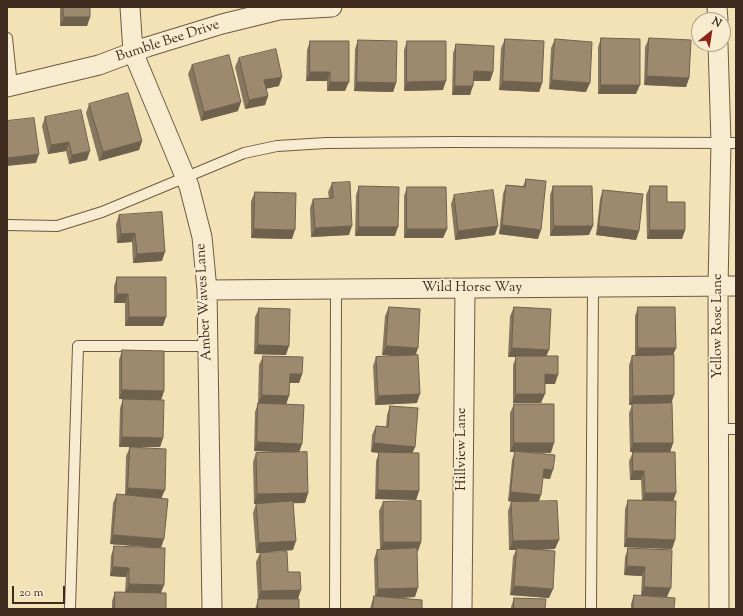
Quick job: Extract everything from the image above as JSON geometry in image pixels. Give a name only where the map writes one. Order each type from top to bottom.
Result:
[{"type":"street","name":"Amber Waves Lane","points":[[130,7],[133,52],[185,176],[202,237],[207,290],[212,609]]},
{"type":"street","name":"Bumble Bee Drive","points":[[9,86],[99,66],[133,52],[222,24],[278,9],[332,7]]},
{"type":"street","name":"Yellow Rose Lane","points":[[719,52],[728,143],[728,554],[719,609]]},
{"type":"street","name":"Wild Horse Way","points":[[207,290],[727,286]]},
{"type":"street","name":"Hillview Lane","points":[[462,609],[465,289]]},
{"type":"lane","points":[[7,38],[9,86]]},
{"type":"lane","points":[[7,225],[58,226],[102,212],[185,176],[244,153],[284,145],[326,143],[500,141],[728,143]]},
{"type":"lane","points":[[591,609],[593,288]]},
{"type":"lane","points":[[335,609],[336,290]]},
{"type":"lane","points":[[70,609],[78,346],[208,346]]},
{"type":"building","points":[[63,7],[90,7],[90,17],[64,17]]},
{"type":"building","points":[[601,38],[640,39],[640,85],[601,85]]},
{"type":"building","points":[[649,38],[691,40],[689,78],[647,76]]},
{"type":"building","points":[[505,39],[544,41],[542,83],[503,81]]},
{"type":"building","points":[[555,39],[592,42],[590,83],[552,80]]},
{"type":"building","points":[[358,40],[397,41],[396,83],[357,82]]},
{"type":"building","points":[[310,41],[349,41],[349,82],[330,82],[330,72],[310,72]]},
{"type":"building","points":[[407,41],[446,41],[446,81],[407,82]]},
{"type":"building","points":[[456,44],[494,46],[493,72],[474,71],[473,86],[455,86]]},
{"type":"building","points":[[276,49],[282,77],[264,80],[268,96],[249,100],[239,58]]},
{"type":"building","points":[[229,55],[241,102],[204,112],[192,65]]},
{"type":"building","points":[[128,93],[142,141],[103,152],[89,104]]},
{"type":"building","points":[[81,110],[90,151],[72,155],[69,142],[51,145],[45,117]]},
{"type":"building","points":[[34,118],[39,154],[7,158],[7,121]]},
{"type":"building","points":[[526,179],[546,181],[541,230],[502,225],[506,185],[525,187]]},
{"type":"building","points":[[350,182],[352,226],[315,228],[313,199],[333,198],[332,183]]},
{"type":"building","points":[[359,186],[399,187],[398,227],[359,227]]},
{"type":"building","points":[[553,186],[592,186],[593,226],[554,226]]},
{"type":"building","points":[[650,186],[667,186],[667,202],[685,202],[685,230],[650,230]]},
{"type":"building","points":[[407,187],[446,187],[447,229],[407,229]]},
{"type":"building","points":[[493,190],[498,226],[458,231],[454,195]]},
{"type":"building","points":[[603,190],[643,194],[639,231],[599,226]]},
{"type":"building","points":[[255,192],[296,193],[295,230],[254,229]]},
{"type":"building","points":[[162,212],[165,252],[137,254],[135,233],[121,234],[119,215]]},
{"type":"building","points":[[117,277],[166,277],[166,317],[129,317],[128,294],[117,294]]},
{"type":"building","points":[[389,307],[420,309],[418,348],[386,346]]},
{"type":"building","points":[[514,307],[551,309],[549,350],[512,348]]},
{"type":"building","points":[[638,307],[675,307],[676,348],[638,348]]},
{"type":"building","points":[[259,308],[290,309],[289,346],[258,345]]},
{"type":"building","points":[[122,350],[164,351],[164,391],[122,390]]},
{"type":"building","points":[[418,355],[420,394],[378,396],[376,357]]},
{"type":"building","points":[[674,355],[674,395],[633,396],[632,356]]},
{"type":"building","points":[[263,356],[303,357],[302,374],[290,374],[289,396],[262,395]]},
{"type":"building","points":[[516,356],[558,356],[558,375],[545,374],[545,394],[516,394]]},
{"type":"building","points":[[123,399],[164,400],[163,438],[122,437]]},
{"type":"building","points":[[258,403],[304,405],[302,444],[257,442]]},
{"type":"building","points":[[672,403],[673,443],[633,443],[632,404]]},
{"type":"building","points":[[514,404],[554,404],[554,443],[514,443]]},
{"type":"building","points":[[390,406],[418,408],[415,447],[374,443],[376,426],[388,427]]},
{"type":"building","points":[[130,447],[166,449],[165,490],[128,488]]},
{"type":"building","points":[[515,451],[555,455],[553,470],[544,469],[541,495],[511,492]]},
{"type":"building","points":[[307,452],[308,493],[257,494],[256,453]]},
{"type":"building","points":[[379,452],[419,453],[419,491],[378,490]]},
{"type":"building","points":[[633,452],[675,452],[676,493],[645,493],[644,471],[633,471]]},
{"type":"building","points":[[117,494],[168,499],[164,539],[113,535]]},
{"type":"building","points":[[628,500],[676,501],[675,540],[627,538]]},
{"type":"building","points":[[293,501],[296,541],[259,543],[256,504]]},
{"type":"building","points":[[421,501],[421,542],[383,542],[383,502]]},
{"type":"building","points":[[557,501],[559,540],[513,541],[511,502]]},
{"type":"building","points":[[114,546],[165,548],[164,585],[129,584],[129,568],[113,567]]},
{"type":"building","points":[[417,548],[418,588],[378,589],[377,550]]},
{"type":"building","points":[[517,548],[555,551],[553,589],[514,586]]},
{"type":"building","points":[[628,548],[672,550],[671,588],[644,587],[645,567],[627,566]]},
{"type":"building","points":[[287,552],[288,572],[300,572],[301,590],[261,591],[260,553]]},
{"type":"building","points":[[115,592],[166,593],[166,609],[115,609]]},
{"type":"building","points":[[634,595],[675,598],[674,609],[633,609]]},
{"type":"building","points":[[374,596],[422,600],[422,609],[373,609]]},
{"type":"building","points":[[514,598],[546,599],[545,609],[514,609]]},
{"type":"building","points":[[258,599],[299,599],[299,609],[258,609]]}]
